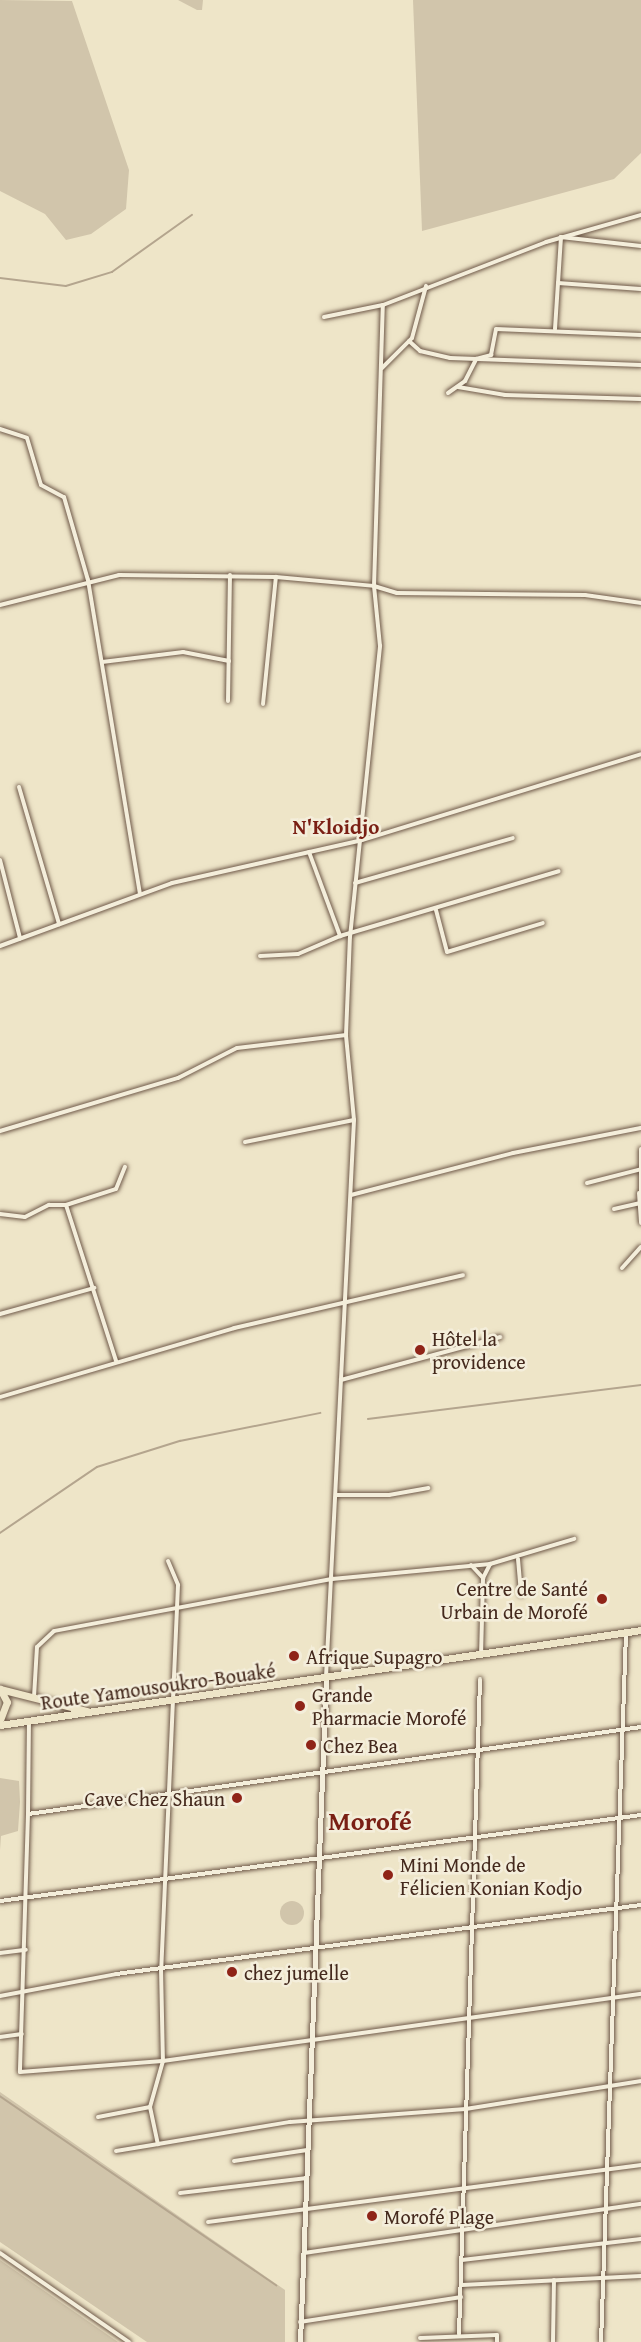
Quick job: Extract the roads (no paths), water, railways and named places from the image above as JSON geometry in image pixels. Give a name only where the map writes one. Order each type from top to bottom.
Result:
[{"type":"highway","name":"Route Yamousoukro-Bouaké","points":[[0,1725],[481,1656],[641,1630]]},
{"type":"highway","points":[[0,1689],[90,1712]]},
{"type":"highway","points":[[0,1689],[7,1702],[0,1720]]},
{"type":"street","points":[[324,316],[383,305],[426,285],[561,237],[641,215]]},
{"type":"street","points":[[561,237],[641,246]]},
{"type":"street","points":[[555,329],[561,237]]},
{"type":"street","points":[[558,283],[641,289]]},
{"type":"street","points":[[381,369],[409,341],[426,285]]},
{"type":"street","points":[[300,2342],[318,1862],[341,1380],[341,1307],[351,1195],[354,1120],[346,1035],[350,937],[380,646],[374,586],[383,305]]},
{"type":"street","points":[[448,393],[458,387],[476,359],[491,355],[496,329],[555,329],[641,335]]},
{"type":"street","points":[[409,341],[420,351],[476,359],[641,365]]},
{"type":"street","points":[[458,387],[505,395],[641,399]]},
{"type":"street","points":[[0,429],[27,438],[41,485],[64,497],[88,580],[140,893]]},
{"type":"street","points":[[0,605],[88,580],[230,575],[374,586],[398,593],[554,594],[641,603]]},
{"type":"street","points":[[228,701],[230,575]]},
{"type":"street","points":[[263,704],[276,577]]},
{"type":"street","points":[[102,662],[183,652],[229,661]]},
{"type":"street","points":[[0,946],[140,893],[359,841],[641,754]]},
{"type":"street","points":[[19,787],[59,924]]},
{"type":"street","points":[[355,883],[513,838]]},
{"type":"street","points":[[309,852],[340,936]]},
{"type":"street","points":[[0,860],[20,938]]},
{"type":"street","points":[[260,956],[298,954],[340,936],[350,937],[559,871]]},
{"type":"street","points":[[436,910],[447,952],[543,923]]},
{"type":"street","points":[[0,1131],[178,1078],[237,1048],[346,1035]]},
{"type":"street","points":[[245,1142],[354,1120]]},
{"type":"street","points":[[351,1195],[513,1153],[641,1128]]},
{"type":"street","points":[[641,1149],[638,1170],[641,1223]]},
{"type":"street","points":[[0,1214],[25,1217],[49,1205],[66,1205],[116,1189],[125,1167]]},
{"type":"street","points":[[587,1183],[638,1170]]},
{"type":"street","points":[[614,1209],[640,1203]]},
{"type":"street","points":[[66,1205],[116,1361]]},
{"type":"street","points":[[640,1248],[641,1256]]},
{"type":"street","points":[[622,1268],[640,1248]]},
{"type":"street","points":[[0,1397],[234,1328],[341,1307],[463,1275]]},
{"type":"street","points":[[0,1314],[94,1288]]},
{"type":"street","points":[[341,1380],[500,1337]]},
{"type":"street","points":[[336,1495],[389,1496],[428,1488]]},
{"type":"street","points":[[34,1698],[33,1667],[41,1637],[174,1606],[332,1579],[490,1564],[518,1558],[574,1539]]},
{"type":"street","points":[[518,1558],[521,1595]]},
{"type":"street","points":[[158,2144],[150,2107],[163,2061],[161,1968],[170,1792],[174,1606],[178,1585],[168,1561]]},
{"type":"street","points":[[481,1656],[483,1578],[490,1564]]},
{"type":"street","points":[[471,1565],[483,1578]]},
{"type":"street","points":[[601,2342],[610,2000],[626,1633]]},
{"type":"street","points":[[459,2334],[467,2017],[480,1679]]},
{"type":"street","points":[[29,1721],[25,1899],[26,1991],[20,2072],[163,2061],[312,2037],[610,2000],[641,1994]]},
{"type":"street","points":[[28,1814],[170,1792],[323,1773],[641,1727]]},
{"type":"street","points":[[0,1901],[318,1862],[641,1815]]},
{"type":"street","points":[[0,1996],[161,1968],[641,1905]]},
{"type":"street","points":[[0,1953],[26,1950]]},
{"type":"street","points":[[0,2037],[22,2034]]},
{"type":"street","points":[[116,2151],[310,2120],[466,2109],[641,2081]]},
{"type":"street","points":[[98,2117],[150,2107]]},
{"type":"street","points":[[234,2161],[308,2150]]},
{"type":"street","points":[[208,2222],[306,2205],[464,2192],[641,2165]]},
{"type":"street","points":[[180,2193],[307,2178]]},
{"type":"street","points":[[303,2253],[641,2204]]},
{"type":"street","points":[[462,2260],[641,2239]]},
{"type":"street","points":[[0,2253],[129,2342]]},
{"type":"street","points":[[462,2285],[554,2280],[603,2282],[641,2276]]},
{"type":"street","points":[[553,2342],[554,2280]]},
{"type":"street","points":[[300,2322],[461,2296]]},
{"type":"street","points":[[420,2338],[459,2334],[497,2335],[497,2342]]},
{"type":"waterway","points":[[0,278],[66,286],[112,272],[192,215]]},
{"type":"waterway","points":[[368,1419],[641,1385]]},
{"type":"waterway","points":[[0,1533],[97,1467],[180,1441],[320,1413]]},
{"type":"waterway","points":[[0,2096],[276,2285]]},
{"type":"place","name":"Hôtel la providence","points":[[420,1350]]},
{"type":"place","name":"Centre de Santé Urbain de Morofé","points":[[602,1599]]},
{"type":"place","name":"Afrique Supagro","points":[[294,1656]]},
{"type":"place","name":"Grande Pharmacie Morofé","points":[[300,1706]]},
{"type":"place","name":"Chez Bea","points":[[311,1745]]},
{"type":"place","name":"Cave Chez Shaun","points":[[237,1798]]},
{"type":"place","name":"Mini Monde de Félicien Konian Kodjo","points":[[388,1875]]},
{"type":"place","name":"chez jumelle","points":[[232,1972]]},
{"type":"place","name":"Morofé Plage","points":[[372,2216]]},
{"type":"district","name":"N'Kloidjo","points":[[336,827]]},
{"type":"district","name":"Morofé","points":[[370,1821]]}]
